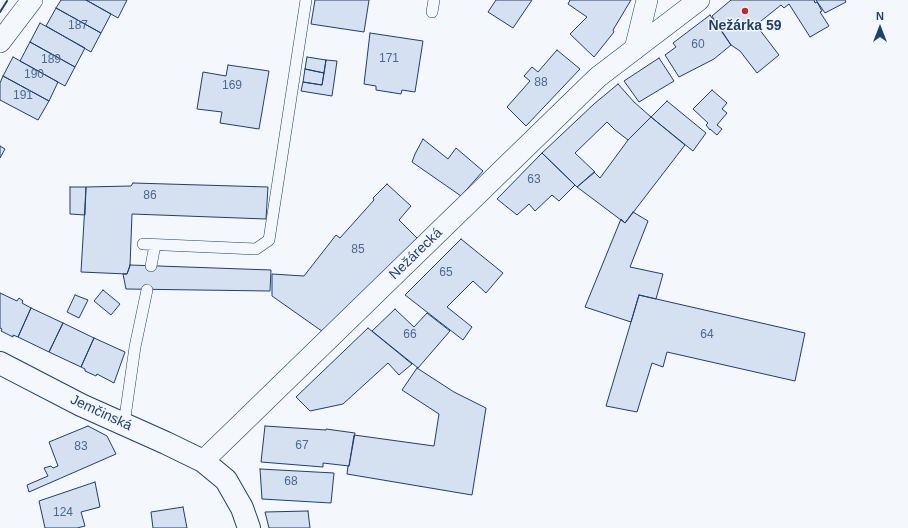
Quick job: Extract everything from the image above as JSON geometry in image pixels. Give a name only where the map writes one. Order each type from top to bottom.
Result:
[{"type":"street","points":[[0,42],[32,0]]},
{"type":"street","points":[[635,49],[647,0]]},
{"type":"street","name":"Nežárecká","points":[[203,461],[598,77],[692,2]]},
{"type":"street","name":"Jemčinská","points":[[0,363],[81,405],[203,461]]},
{"type":"street","points":[[203,461],[226,480],[242,508],[249,528]]},
{"type":"lane","points":[[143,244],[256,249],[269,240],[306,0]]},
{"type":"lane","points":[[432,12],[434,0]]},
{"type":"lane","points":[[151,266],[155,245]]},
{"type":"lane","points":[[124,424],[135,347],[147,290]]},
{"type":"building","points":[[61,0],[86,0],[111,14],[101,33],[56,8]]},
{"type":"building","points":[[86,0],[127,0],[118,18]]},
{"type":"building","points":[[315,0],[369,0],[364,32],[311,24]]},
{"type":"building","points":[[496,0],[532,0],[513,28],[488,12]]},
{"type":"building","points":[[570,0],[631,0],[613,30],[614,32],[594,57],[570,34],[587,17],[568,4]]},
{"type":"building","points":[[731,0],[814,0],[815,3],[817,2],[822,11],[820,12],[829,26],[810,37],[789,4],[784,8],[781,5],[756,25],[779,55],[757,73],[740,51],[731,45],[712,16]]},
{"type":"building","points":[[816,0],[845,0],[846,2],[825,13]]},
{"type":"building","points":[[56,8],[101,33],[91,52],[46,26]]},
{"type":"building","points":[[710,15],[731,45],[714,59],[679,77],[665,55],[676,47],[673,43]]},
{"type":"building","points":[[40,23],[85,48],[75,67],[30,42]]},
{"type":"building","points":[[370,33],[423,41],[415,92],[402,90],[401,94],[376,90],[376,86],[364,84]]},
{"type":"building","points":[[30,42],[75,67],[65,86],[20,61]]},
{"type":"building","points":[[557,50],[580,69],[526,126],[507,107],[530,81],[524,76],[532,67],[538,72]]},
{"type":"building","points":[[13,57],[58,82],[49,101],[3,76]]},
{"type":"building","points":[[307,57],[326,60],[324,73],[305,69]]},
{"type":"building","points":[[659,58],[674,81],[639,102],[624,81]]},
{"type":"building","points":[[326,60],[337,61],[332,96],[301,91],[303,82],[322,85]]},
{"type":"building","points":[[228,65],[269,71],[259,129],[220,123],[222,112],[197,109],[203,72],[226,76]]},
{"type":"building","points":[[305,69],[324,73],[322,85],[303,82]]},
{"type":"building","points":[[3,76],[49,101],[38,120],[0,100],[0,83]]},
{"type":"building","points":[[618,84],[634,102],[651,117],[628,140],[607,122],[575,153],[595,172],[577,187],[542,153],[594,104]]},
{"type":"building","points":[[712,90],[727,103],[722,109],[727,113],[717,125],[722,129],[717,135],[710,130],[706,125],[708,123],[693,109]]},
{"type":"building","points":[[667,101],[706,133],[693,151],[651,117]]},
{"type":"building","points":[[651,117],[685,145],[625,223],[577,187],[594,172],[600,178],[628,140]]},
{"type":"building","points":[[423,139],[448,159],[456,148],[483,171],[461,196],[412,162]]},
{"type":"building","points":[[0,146],[5,149],[0,158]]},
{"type":"building","points":[[542,153],[575,185],[559,201],[552,195],[535,211],[529,204],[517,215],[497,199]]},
{"type":"building","points":[[133,183],[268,187],[266,219],[132,214],[130,266],[127,274],[81,272],[86,187],[131,186]]},
{"type":"building","points":[[387,184],[411,206],[399,220],[417,238],[326,334],[272,296],[272,274],[304,276],[336,235],[340,238],[374,200],[373,198]]},
{"type":"building","points":[[70,187],[86,187],[85,215],[70,214]]},
{"type":"building","points":[[633,212],[648,221],[630,267],[663,274],[656,299],[639,295],[631,322],[585,307],[621,219],[625,223]]},
{"type":"building","points":[[461,239],[503,273],[486,293],[473,281],[447,307],[472,327],[463,340],[405,295]]},
{"type":"building","points":[[130,265],[271,270],[270,291],[126,289],[123,274],[127,274]]},
{"type":"building","points":[[103,290],[120,304],[111,315],[94,301]]},
{"type":"building","points":[[0,293],[17,301],[19,298],[23,301],[22,303],[31,308],[18,337],[13,335],[13,337],[1,331]]},
{"type":"building","points":[[75,295],[88,300],[79,318],[67,312]]},
{"type":"building","points":[[639,295],[805,333],[795,381],[667,352],[663,367],[652,363],[637,412],[606,406]]},
{"type":"building","points":[[31,308],[63,323],[49,352],[18,337]]},
{"type":"building","points":[[395,309],[414,327],[427,313],[450,331],[418,368],[372,331]]},
{"type":"building","points":[[63,323],[94,338],[81,367],[49,352]]},
{"type":"building","points":[[368,328],[412,364],[399,375],[388,363],[343,404],[310,411],[296,397]]},
{"type":"building","points":[[94,338],[125,352],[114,383],[97,374],[96,376],[85,371],[85,369],[81,367]]},
{"type":"building","points":[[417,368],[454,392],[486,408],[472,495],[347,474],[354,435],[434,446],[439,414],[402,390]]},
{"type":"building","points":[[88,426],[107,436],[116,454],[29,492],[27,485],[48,476],[44,468],[51,466],[53,468],[58,466],[49,442]]},
{"type":"building","points":[[265,426],[326,429],[355,433],[349,466],[323,463],[323,467],[261,462]]},
{"type":"building","points":[[260,469],[334,473],[331,503],[262,499]]},
{"type":"building","points":[[95,482],[100,507],[81,512],[85,526],[77,528],[45,528],[39,501]]},
{"type":"building","points":[[183,507],[187,528],[153,528],[151,512]]},
{"type":"building","points":[[308,511],[310,528],[269,528],[265,512]]},
{"type":"wall","points":[[0,12],[7,1]]},
{"type":"place","name":"Nežárka 59","points":[[745,11]]}]
